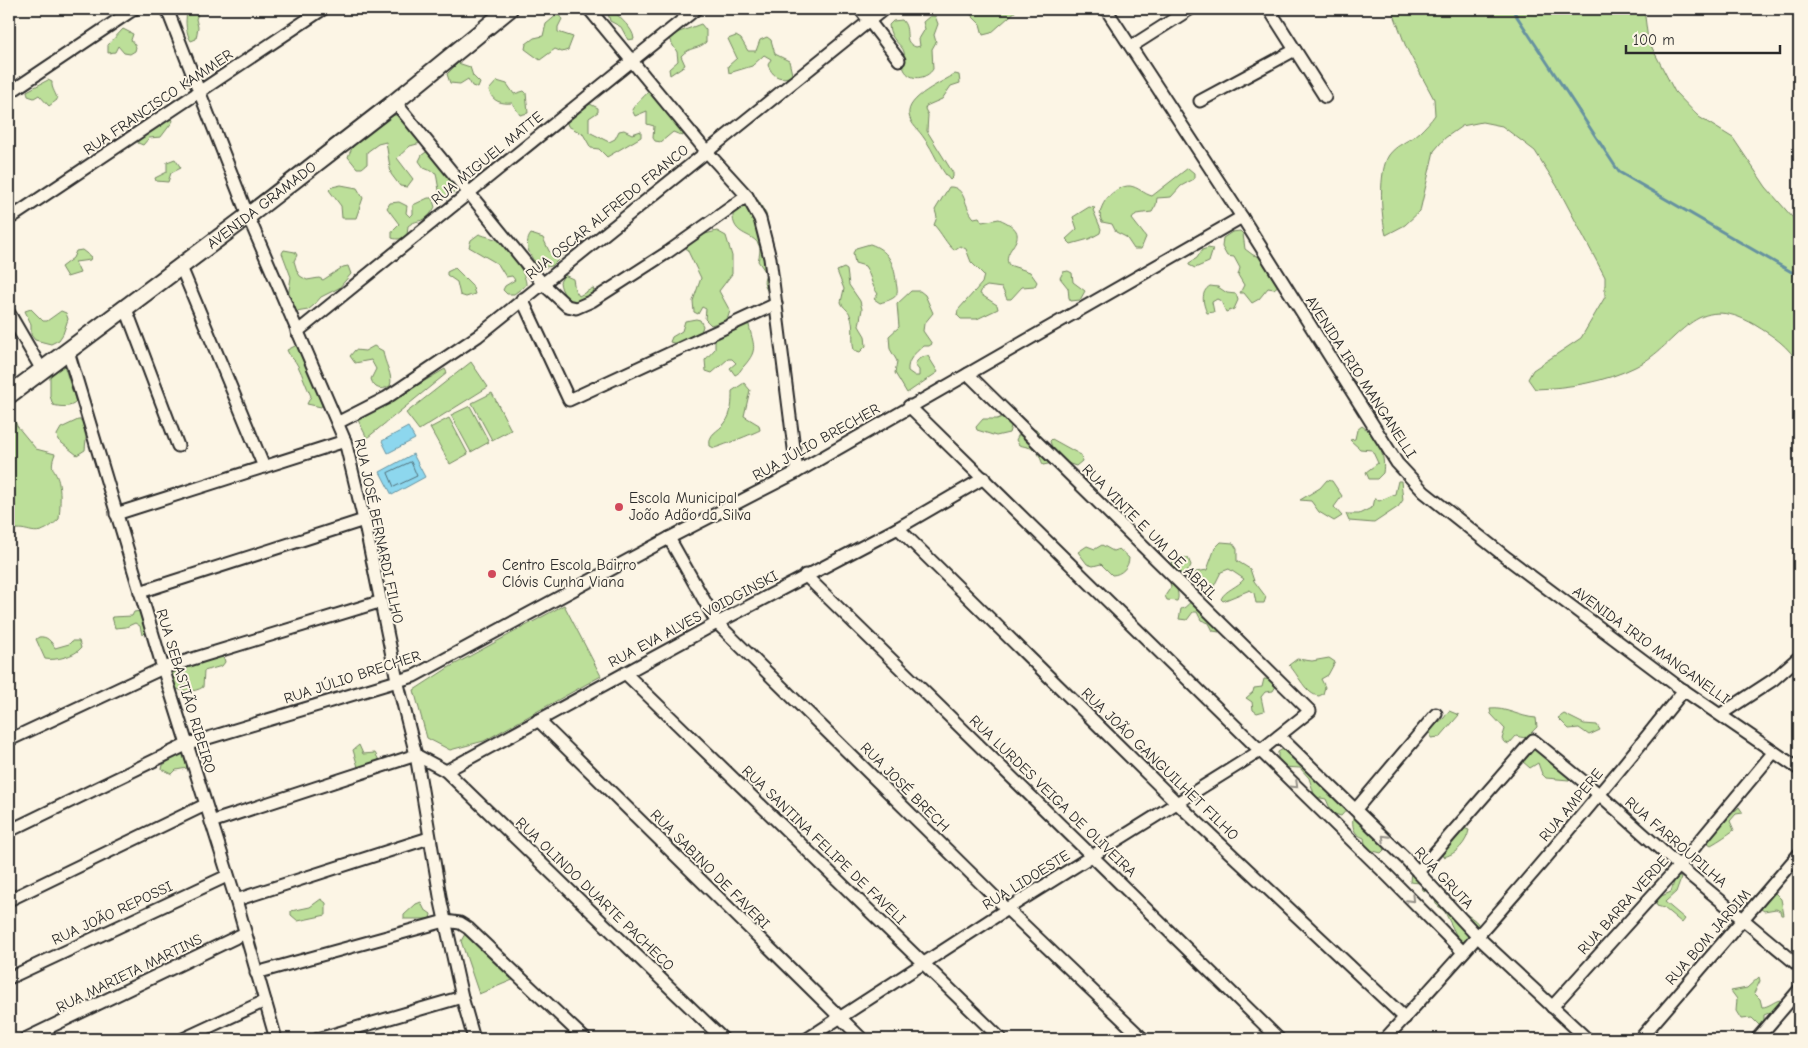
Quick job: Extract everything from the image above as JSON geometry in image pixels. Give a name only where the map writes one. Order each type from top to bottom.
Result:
[{"type":"street","points":[[9,93],[134,9]]},
{"type":"street","name":"RUA JOSÉ BERNARDI FILHO","points":[[167,9],[198,94],[248,216],[297,332],[346,440],[396,680],[416,756],[445,921],[462,997],[474,1039]]},
{"type":"street","name":"RUA FRANCISCO KAMMER","points":[[9,219],[322,9]]},
{"type":"street","name":"AVENIDA GRAMADO","points":[[9,396],[248,216],[395,102],[509,9]]},
{"type":"street","points":[[589,9],[630,61],[747,196],[760,219],[770,258],[797,472]]},
{"type":"street","name":"RUA MIGUEL MATTE","points":[[297,332],[696,9]]},
{"type":"street","points":[[860,9],[899,60]]},
{"type":"street","name":"RUA OSCAR ALFREDO FRANCO","points":[[339,422],[386,398],[432,369],[478,336],[884,9]]},
{"type":"street","name":"AVENIDA IRIO MANGANELLI","points":[[1106,9],[1132,46],[1392,455],[1424,492],[1507,558],[1684,690],[1799,769]]},
{"type":"street","points":[[1132,46],[1190,9]]},
{"type":"street","points":[[1269,9],[1325,96]]},
{"type":"street","points":[[1200,101],[1295,50]]},
{"type":"street","points":[[395,102],[542,283],[566,306],[576,308],[592,301],[668,252],[747,196]]},
{"type":"street","name":"RUA JÚLIO BRECHER","points":[[9,831],[188,744],[414,676],[669,538],[797,472],[909,406],[1242,218]]},
{"type":"street","points":[[180,267],[264,467]]},
{"type":"street","points":[[522,300],[569,400],[776,304]]},
{"type":"street","points":[[126,309],[178,446]]},
{"type":"street","points":[[9,313],[42,370]]},
{"type":"street","name":"RUA SEBASTIÃO RIBEIRO","points":[[68,352],[163,668],[236,900],[276,1039]]},
{"type":"street","name":"RUA VINTE E UM DE ABRIL","points":[[968,374],[1310,711]]},
{"type":"street","points":[[909,406],[1463,952]]},
{"type":"street","points":[[116,514],[346,440]]},
{"type":"street","name":"RUA EVA ALVES VOIDGINSKI","points":[[446,771],[806,575],[898,528],[984,478]]},
{"type":"street","points":[[140,592],[364,520]]},
{"type":"street","name":"RUA JOÃO GANGUILHET FILHO","points":[[898,528],[1178,804],[1405,1018]]},
{"type":"street","name":"RUA JOSÉ BRECH","points":[[669,538],[717,623],[1007,909],[1143,1039]]},
{"type":"street","name":"RUA LURDES VEIGA DE OLIVEIRA","points":[[806,575],[1279,1039]]},
{"type":"street","points":[[9,740],[163,668],[379,602]]},
{"type":"street","points":[[1721,714],[1774,680],[1799,658]]},
{"type":"street","name":"RUA SANTINA FELIPE DE FAVELI","points":[[625,673],[1001,1039]]},
{"type":"street","name":"RUA AMPERE","points":[[1385,1039],[1478,937],[1600,795],[1684,690]]},
{"type":"street","name":"RUA LIDOESTE","points":[[806,1039],[1007,909],[1178,804],[1260,751],[1310,711]]},
{"type":"street","points":[[1356,809],[1436,714]]},
{"type":"street","name":"RUA SABINO DE FAVERI","points":[[538,720],[862,1039]]},
{"type":"street","name":"RUA GRUTA","points":[[1279,736],[1356,809],[1478,937],[1587,1039]]},
{"type":"street","name":"RUA FARROUPILHA","points":[[1418,872],[1533,740],[1600,795],[1678,866],[1799,966]]},
{"type":"street","name":"RUA BARRA VERDE","points":[[1552,1007],[1678,866],[1773,752]]},
{"type":"street","points":[[211,822],[416,756],[446,771]]},
{"type":"street","name":"RUA OLINDO DUARTE PACHECO","points":[[446,771],[723,1039]]},
{"type":"street","points":[[9,900],[205,805]]},
{"type":"street","points":[[236,900],[430,838]]},
{"type":"street","name":"RUA BOM JARDIM","points":[[1640,1039],[1799,854]]},
{"type":"street","name":"RUA JOÃO REPOSSI","points":[[9,978],[227,876]]},
{"type":"street","points":[[256,973],[445,921],[460,923],[468,928],[585,1039]]},
{"type":"street","name":"RUA MARIETA MARTINS","points":[[25,1039],[245,933]]},
{"type":"street","points":[[1757,1039],[1799,990]]},
{"type":"street","points":[[318,1039],[462,997]]},
{"type":"street","points":[[183,1039],[265,1000]]},
{"type":"green space","points":[[607,9],[613,9],[629,27],[634,39],[628,40],[621,27],[610,21]]},
{"type":"green space","points":[[965,9],[1018,9],[991,33],[983,35],[980,24]]},
{"type":"green space","points":[[1392,9],[1644,9],[1648,40],[1675,92],[1699,117],[1733,138],[1766,187],[1799,225],[1799,365],[1785,347],[1762,329],[1734,316],[1717,313],[1702,316],[1689,324],[1651,357],[1635,367],[1611,377],[1586,383],[1535,389],[1528,379],[1533,370],[1581,338],[1605,297],[1605,277],[1557,186],[1535,151],[1502,126],[1482,122],[1462,126],[1445,138],[1434,151],[1420,211],[1405,225],[1386,235],[1383,217],[1382,183],[1386,162],[1392,151],[1420,132],[1435,115],[1434,99],[1406,47]]},
{"type":"green space","points":[[193,12],[198,14],[196,19],[198,27],[196,39],[191,41],[187,31],[186,20],[187,13]]},
{"type":"green space","points":[[558,14],[562,19],[558,32],[573,37],[568,50],[562,52],[555,49],[540,60],[525,49],[526,44],[534,38],[543,36],[546,24]]},
{"type":"green space","points":[[930,16],[935,16],[938,24],[934,35],[936,42],[932,49],[933,69],[923,77],[910,76],[904,69],[903,49],[891,35],[889,25],[893,21],[902,20],[905,24],[909,42],[916,47],[920,46],[919,39],[925,29],[923,22]]},
{"type":"green space","points":[[701,24],[706,30],[706,42],[684,53],[681,56],[685,65],[670,75],[669,69],[678,61],[677,52],[669,39],[671,35]]},
{"type":"green space","points":[[123,29],[133,34],[131,40],[136,47],[135,51],[130,54],[124,53],[118,46],[115,52],[108,53],[108,45]]},
{"type":"green space","points":[[736,36],[741,39],[748,51],[756,51],[760,40],[767,37],[771,40],[775,54],[789,61],[792,74],[785,78],[776,76],[771,72],[768,65],[771,59],[764,55],[752,66],[729,73],[728,66],[737,58],[728,39]]},
{"type":"green space","points":[[458,63],[470,67],[473,76],[480,83],[478,88],[472,86],[468,79],[460,84],[450,83],[447,74]]},
{"type":"green space","points":[[955,74],[959,75],[960,83],[951,86],[942,99],[926,106],[925,109],[928,115],[927,131],[953,173],[953,177],[950,180],[928,143],[911,122],[909,115],[913,102],[919,96]]},
{"type":"green space","points":[[48,80],[52,82],[57,100],[49,106],[39,95],[34,98],[28,96],[27,91]]},
{"type":"green space","points":[[497,81],[507,84],[514,94],[524,91],[526,93],[528,113],[520,115],[512,103],[501,102],[492,97],[489,90]]},
{"type":"green space","points":[[648,92],[652,92],[658,98],[659,103],[683,127],[683,136],[673,132],[661,142],[655,141],[653,138],[654,126],[647,124],[647,111],[635,116],[633,108]]},
{"type":"green space","points":[[588,103],[598,108],[598,112],[589,118],[589,132],[609,142],[615,139],[619,131],[624,130],[632,134],[641,131],[641,137],[607,157],[599,149],[591,148],[583,134],[568,126],[566,120]]},
{"type":"green space","points":[[171,115],[173,121],[161,137],[149,138],[143,145],[138,143],[137,138]]},
{"type":"green space","points":[[396,115],[410,128],[421,143],[410,146],[397,158],[413,179],[407,187],[400,186],[391,174],[386,142],[378,144],[367,152],[367,164],[362,168],[357,168],[348,157],[355,143],[367,130],[381,120]]},
{"type":"green space","points":[[429,150],[443,171],[458,186],[458,189],[449,195],[440,196],[436,173],[424,168],[419,161],[422,155]]},
{"type":"green space","points":[[175,159],[181,168],[171,173],[168,182],[156,181],[155,178],[167,172],[167,162]]},
{"type":"green space","points":[[1188,168],[1194,173],[1194,179],[1181,186],[1171,197],[1157,198],[1152,212],[1136,214],[1132,219],[1146,237],[1141,249],[1134,249],[1126,237],[1116,232],[1112,224],[1102,222],[1100,216],[1103,204],[1118,189],[1130,186],[1152,196]]},
{"type":"green space","points":[[341,185],[357,188],[363,198],[356,218],[342,218],[341,206],[329,190],[332,187]]},
{"type":"green space","points":[[949,187],[959,190],[974,218],[979,217],[982,222],[999,219],[1011,225],[1016,231],[1017,237],[1007,259],[1009,265],[1030,272],[1037,282],[1035,286],[1022,287],[1011,299],[1007,299],[1002,288],[987,286],[982,289],[980,294],[997,305],[998,309],[977,319],[961,319],[957,315],[958,310],[982,283],[984,275],[971,262],[966,249],[960,246],[954,250],[934,225],[937,217],[935,210]]},
{"type":"green space","points":[[432,198],[435,207],[428,217],[408,226],[407,235],[402,238],[392,238],[392,231],[399,224],[387,208],[390,203],[399,202],[407,206],[406,213],[410,217],[413,214],[413,205]]},
{"type":"green space","points":[[752,199],[758,200],[766,214],[777,273],[780,278],[779,289],[769,293],[764,284],[767,274],[758,261],[760,249],[758,243],[740,231],[733,221],[733,212]]},
{"type":"green space","points":[[1089,207],[1095,208],[1093,210],[1101,229],[1100,233],[1089,239],[1071,244],[1066,239],[1077,229],[1073,217]]},
{"type":"green space","points":[[717,231],[726,236],[732,256],[732,274],[719,291],[730,311],[727,320],[711,325],[705,319],[706,309],[702,307],[698,314],[694,312],[693,301],[701,278],[686,247],[701,235]]},
{"type":"green space","points":[[1240,231],[1243,234],[1245,249],[1253,255],[1261,257],[1272,277],[1276,276],[1280,284],[1274,289],[1268,288],[1259,299],[1252,303],[1244,293],[1240,293],[1244,285],[1238,275],[1240,268],[1234,257],[1227,256],[1222,247],[1223,238],[1232,232]]},
{"type":"green space","points":[[479,234],[502,242],[517,262],[524,275],[526,285],[514,294],[507,294],[503,290],[505,286],[515,280],[512,276],[506,277],[498,264],[469,247],[471,240]]},
{"type":"green space","points":[[531,234],[543,238],[549,251],[555,256],[563,255],[552,266],[541,268],[534,261],[528,248],[528,238]]},
{"type":"green space","points":[[870,244],[886,254],[892,263],[895,274],[897,290],[895,297],[880,303],[874,299],[878,294],[867,269],[865,266],[855,263],[853,253],[856,248]]},
{"type":"green space","points":[[1213,249],[1209,262],[1195,268],[1189,265],[1202,250]]},
{"type":"green space","points":[[82,250],[91,257],[90,260],[75,262],[80,273],[67,277],[61,267],[73,258],[76,251]]},
{"type":"green space","points":[[284,250],[295,252],[297,255],[294,261],[297,271],[300,276],[307,280],[319,278],[323,280],[343,267],[348,266],[351,274],[339,288],[321,297],[308,310],[296,312],[288,297],[291,277],[282,253]]},
{"type":"green space","points":[[455,268],[472,285],[475,294],[466,297],[460,295],[457,282],[447,275],[447,272]]},
{"type":"green space","points":[[844,268],[847,270],[849,285],[860,301],[862,309],[859,326],[865,336],[866,346],[860,352],[854,350],[851,319],[841,302],[844,289],[837,271]]},
{"type":"green space","points":[[1068,271],[1072,273],[1073,282],[1085,291],[1080,300],[1071,301],[1068,288],[1060,278],[1063,272]]},
{"type":"green space","points":[[564,275],[573,279],[575,290],[579,296],[593,288],[595,294],[576,303],[565,295],[562,289],[560,282]]},
{"type":"green space","points":[[1210,286],[1218,287],[1227,293],[1236,294],[1238,300],[1234,309],[1226,312],[1221,301],[1217,299],[1212,302],[1214,312],[1207,313],[1204,295]]},
{"type":"green space","points":[[911,291],[920,291],[925,295],[933,313],[924,324],[923,331],[932,344],[923,346],[914,354],[910,360],[908,371],[915,376],[919,376],[919,370],[915,365],[920,358],[928,356],[938,372],[907,393],[895,373],[897,361],[890,349],[889,336],[899,327],[897,304]]},
{"type":"green space","points":[[31,309],[43,321],[47,321],[61,311],[66,313],[68,319],[59,340],[51,344],[35,340],[31,335],[31,324],[25,311]]},
{"type":"green space","points":[[700,320],[703,326],[700,335],[677,344],[670,342],[672,337],[682,331],[685,321]]},
{"type":"green space","points":[[744,321],[749,325],[754,347],[749,360],[735,375],[730,368],[736,363],[732,359],[728,359],[712,373],[706,371],[705,360],[715,349],[715,336]]},
{"type":"green space","points":[[299,344],[322,405],[321,407],[307,404],[311,396],[297,364],[287,350]]},
{"type":"green space","points":[[374,346],[383,351],[390,374],[390,386],[384,388],[376,387],[372,382],[371,379],[376,369],[371,360],[355,363],[350,356],[355,350],[365,351]]},
{"type":"green space","points":[[63,362],[76,402],[71,405],[59,406],[53,405],[50,396],[50,369]]},
{"type":"green space","points":[[471,362],[488,387],[419,430],[406,413]]},
{"type":"green space","points":[[445,369],[447,373],[367,438],[358,420]]},
{"type":"green space","points":[[744,383],[750,390],[744,416],[759,425],[760,430],[714,448],[710,446],[712,435],[725,423],[729,415],[732,404],[732,391]]},
{"type":"green space","points":[[492,393],[511,430],[492,440],[472,403]]},
{"type":"green space","points":[[470,406],[489,442],[471,452],[451,415]]},
{"type":"green space","points":[[9,408],[17,426],[36,449],[55,454],[52,464],[60,488],[59,519],[37,532],[22,529],[9,531]]},
{"type":"green space","points":[[1005,416],[1012,423],[1009,433],[996,436],[977,430],[976,427],[983,419],[997,419]]},
{"type":"green space","points":[[449,418],[468,454],[450,464],[430,428]]},
{"type":"green space","points":[[82,420],[86,438],[85,450],[77,455],[58,440],[57,435],[61,428]]},
{"type":"green space","points":[[1362,426],[1372,435],[1382,453],[1383,473],[1377,479],[1369,479],[1366,472],[1378,463],[1372,450],[1360,449],[1350,440],[1355,439],[1357,430]]},
{"type":"green space","points":[[1029,427],[1038,431],[1043,441],[1054,454],[1050,441],[1052,439],[1081,455],[1082,461],[1076,466],[1067,463],[1064,466],[1053,463],[1043,465],[1035,450],[1019,445],[1016,440],[1020,432]]},
{"type":"green space","points":[[1327,480],[1332,481],[1342,496],[1334,507],[1342,516],[1334,521],[1319,512],[1311,501],[1300,500],[1320,488]]},
{"type":"green space","points":[[1398,481],[1401,481],[1403,500],[1398,507],[1374,523],[1349,521],[1346,514],[1359,514],[1373,507],[1375,498],[1379,501],[1395,494]]},
{"type":"green space","points":[[1221,542],[1233,543],[1237,549],[1237,561],[1250,569],[1254,581],[1266,597],[1264,603],[1256,603],[1254,593],[1250,590],[1223,601],[1221,599],[1225,593],[1244,579],[1229,569],[1221,572],[1212,590],[1206,589],[1195,581],[1193,576],[1196,572],[1207,570],[1215,548]]},
{"type":"green space","points":[[1102,545],[1113,551],[1119,549],[1129,558],[1128,564],[1121,572],[1112,575],[1101,564],[1093,566],[1087,564],[1078,552],[1087,546],[1095,549]]},
{"type":"green space","points":[[1179,557],[1188,558],[1191,565],[1178,582],[1177,601],[1167,600],[1165,596],[1171,587],[1169,579],[1173,560]]},
{"type":"green space","points":[[1196,599],[1221,630],[1219,632],[1213,631],[1209,623],[1201,620],[1197,612],[1193,612],[1187,620],[1179,619],[1181,609]]},
{"type":"green space","points":[[564,605],[601,676],[484,741],[450,750],[427,738],[414,690],[448,668]]},
{"type":"green space","points":[[140,611],[147,632],[142,635],[140,626],[135,623],[126,627],[115,628],[112,617],[132,616],[134,612]]},
{"type":"green space","points":[[44,637],[55,648],[69,644],[72,641],[79,641],[81,648],[64,657],[45,659],[36,639]]},
{"type":"green space","points":[[220,656],[224,658],[225,662],[222,666],[204,671],[203,687],[187,691],[171,686],[171,671],[195,660],[201,664],[209,658]]},
{"type":"green space","points":[[1329,658],[1335,662],[1328,675],[1321,679],[1325,687],[1323,694],[1319,696],[1314,695],[1306,688],[1289,665],[1297,659],[1312,661]]},
{"type":"green space","points":[[1264,679],[1272,680],[1276,686],[1273,691],[1265,692],[1261,697],[1264,711],[1257,713],[1253,710],[1252,702],[1246,698],[1253,692],[1254,688],[1262,687]]},
{"type":"green space","points":[[1490,709],[1502,709],[1536,718],[1537,727],[1524,738],[1516,736],[1509,744],[1502,739],[1505,729],[1491,714]]},
{"type":"green space","points":[[1449,711],[1459,715],[1440,737],[1431,738],[1430,729],[1444,718]]},
{"type":"green space","points":[[1564,714],[1584,724],[1597,725],[1600,730],[1589,735],[1579,728],[1569,729],[1558,718]]},
{"type":"green space","points":[[359,745],[363,754],[375,753],[380,762],[358,767],[353,750]]},
{"type":"green space","points":[[1535,747],[1570,773],[1569,780],[1546,778],[1542,774],[1538,763],[1530,768],[1522,761],[1531,748]]},
{"type":"green space","points":[[1285,748],[1337,788],[1346,792],[1349,807],[1341,816],[1332,813],[1326,799],[1315,797],[1309,778],[1300,768],[1283,767],[1278,763],[1278,752]]},
{"type":"green space","points":[[182,749],[187,768],[176,770],[172,774],[162,769],[163,765],[172,759],[173,754]]},
{"type":"green space","points":[[1739,807],[1743,813],[1736,814],[1730,821],[1734,830],[1711,845],[1708,843],[1711,836]]},
{"type":"green space","points":[[1357,814],[1387,843],[1386,848],[1381,853],[1366,849],[1364,838],[1355,832],[1353,816]]},
{"type":"green space","points":[[1461,827],[1469,830],[1466,839],[1456,851],[1443,857],[1441,850]]},
{"type":"green space","points":[[1411,870],[1452,900],[1479,925],[1479,931],[1454,921],[1477,936],[1468,943],[1459,941],[1445,912],[1436,904],[1433,894],[1423,890],[1420,883],[1410,882]]},
{"type":"green space","points":[[1676,875],[1681,878],[1676,892],[1665,902],[1685,919],[1682,923],[1664,908],[1657,906],[1656,902],[1659,897],[1671,892]]},
{"type":"green space","points":[[1775,893],[1781,899],[1784,915],[1781,915],[1780,911],[1776,909],[1764,911],[1761,909],[1768,897]]},
{"type":"green space","points":[[321,899],[326,903],[326,915],[298,921],[291,915],[291,911],[310,907]]},
{"type":"green space","points":[[421,902],[424,909],[431,914],[430,919],[404,919],[404,915]]},
{"type":"green space","points":[[465,934],[480,943],[515,979],[479,994],[461,941]]},
{"type":"green space","points":[[1759,977],[1760,981],[1754,993],[1760,999],[1762,1007],[1780,1000],[1781,1004],[1776,1010],[1764,1015],[1764,1024],[1760,1026],[1752,1018],[1741,1019],[1736,1011],[1737,999],[1731,991],[1747,988]]},
{"type":"water","points":[[408,427],[415,439],[388,453],[382,441]]},
{"type":"water","points":[[413,454],[425,477],[392,495],[380,472]]},
{"type":"waterway","points":[[1512,9],[1619,172],[1795,274],[1799,281]]},
{"type":"place","name":"Escola Municipal João Adão da Silva","points":[[619,507]]},
{"type":"place","name":"Centro Escola Bairro Clóvis Cunha Viana","points":[[492,574]]}]
